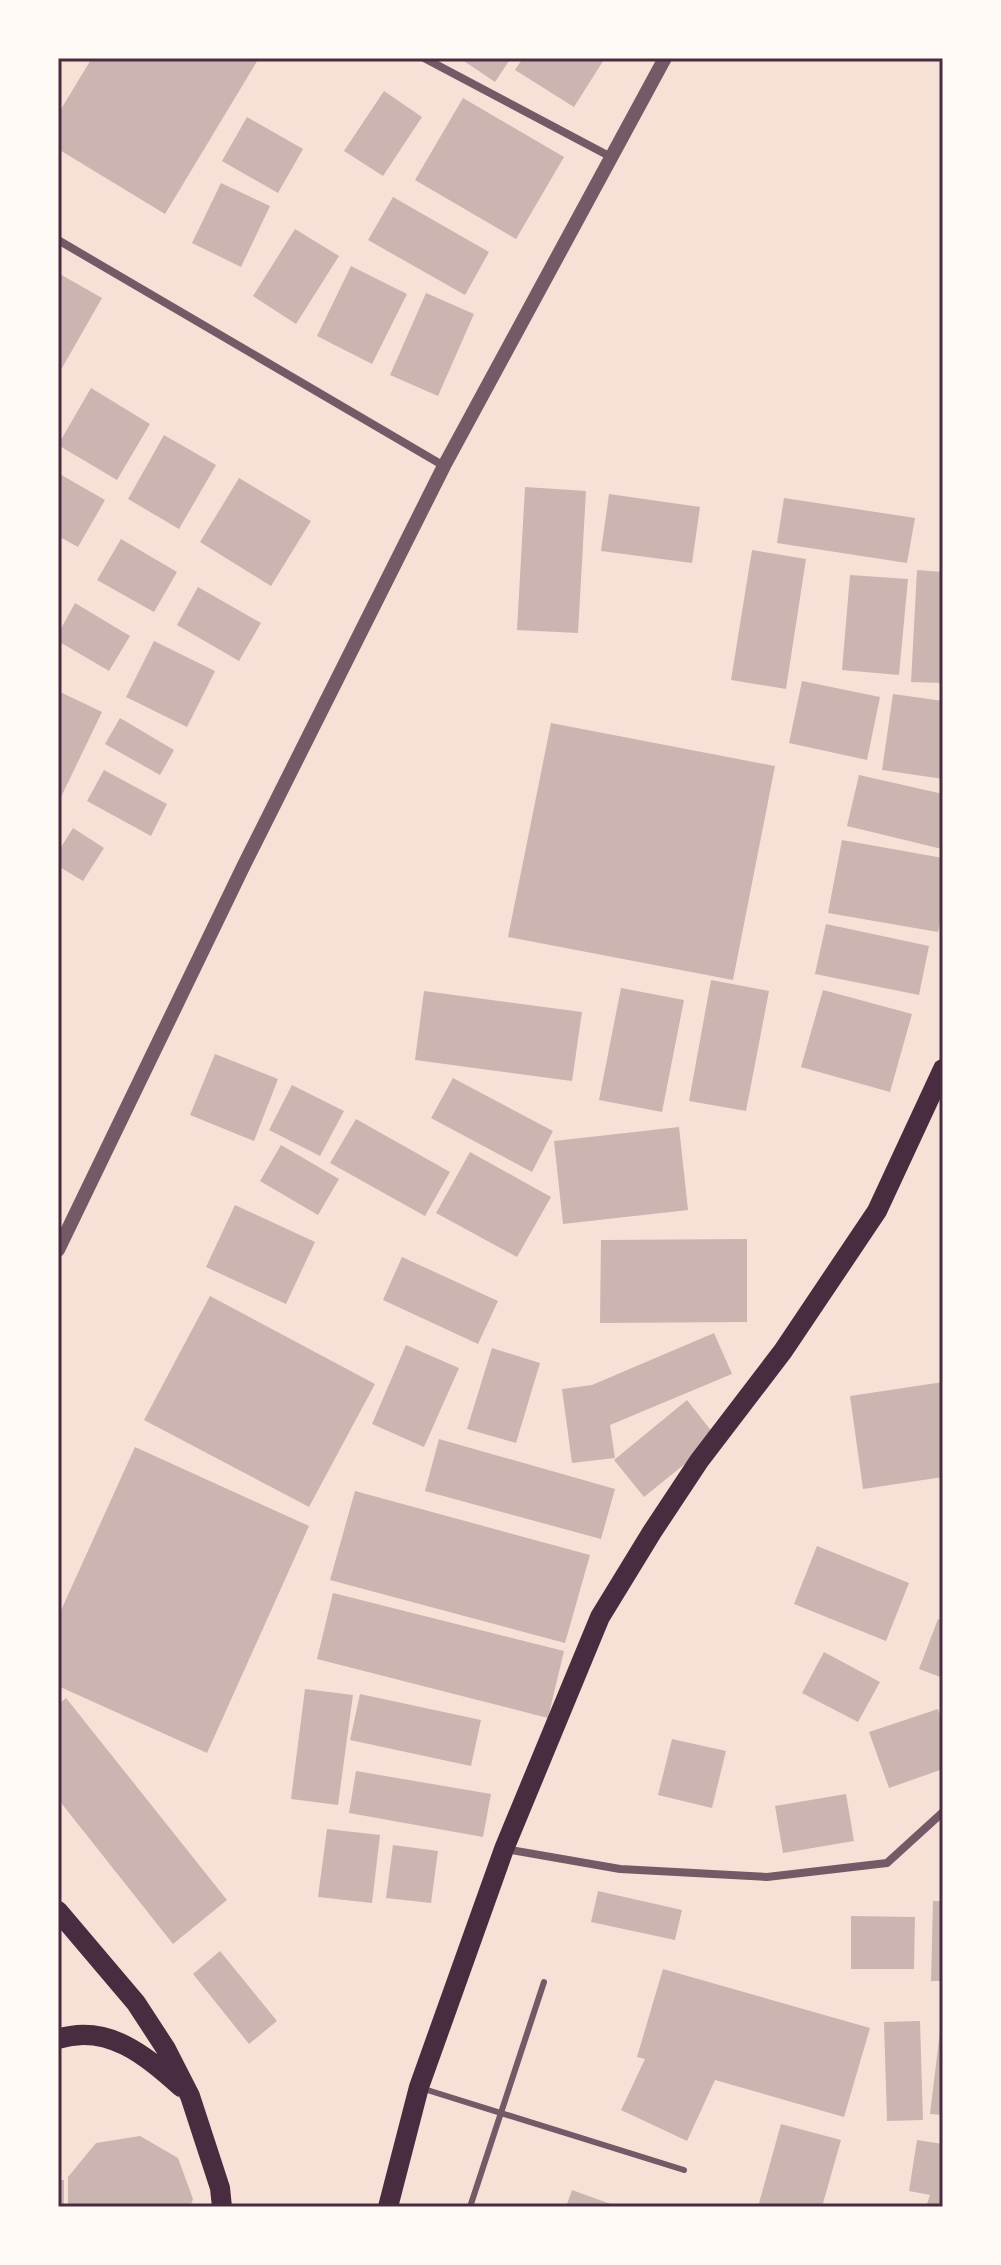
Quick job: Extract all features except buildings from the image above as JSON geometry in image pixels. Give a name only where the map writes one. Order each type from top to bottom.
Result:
[{"type":"main road","points":[[388,2207],[419,2087],[504,1849],[600,1617],[699,1461],[783,1351],[877,1211],[943,1069]]},
{"type":"main road","points":[[58,1911],[136,2003],[166,2049],[190,2096],[220,2188],[222,2207]]},
{"type":"main road","points":[[58,2039],[94,2035],[121,2041],[147,2056],[190,2096]]},
{"type":"street","points":[[424,58],[611,157]]},
{"type":"street","points":[[58,1250],[244,865],[444,466],[665,58]]},
{"type":"street","points":[[58,240],[444,466]]},
{"type":"street","points":[[504,1849],[620,1869],[767,1877],[887,1863],[943,1812]]},
{"type":"lane","points":[[470,2207],[544,1982]]},
{"type":"lane","points":[[419,2087],[684,2170]]}]
